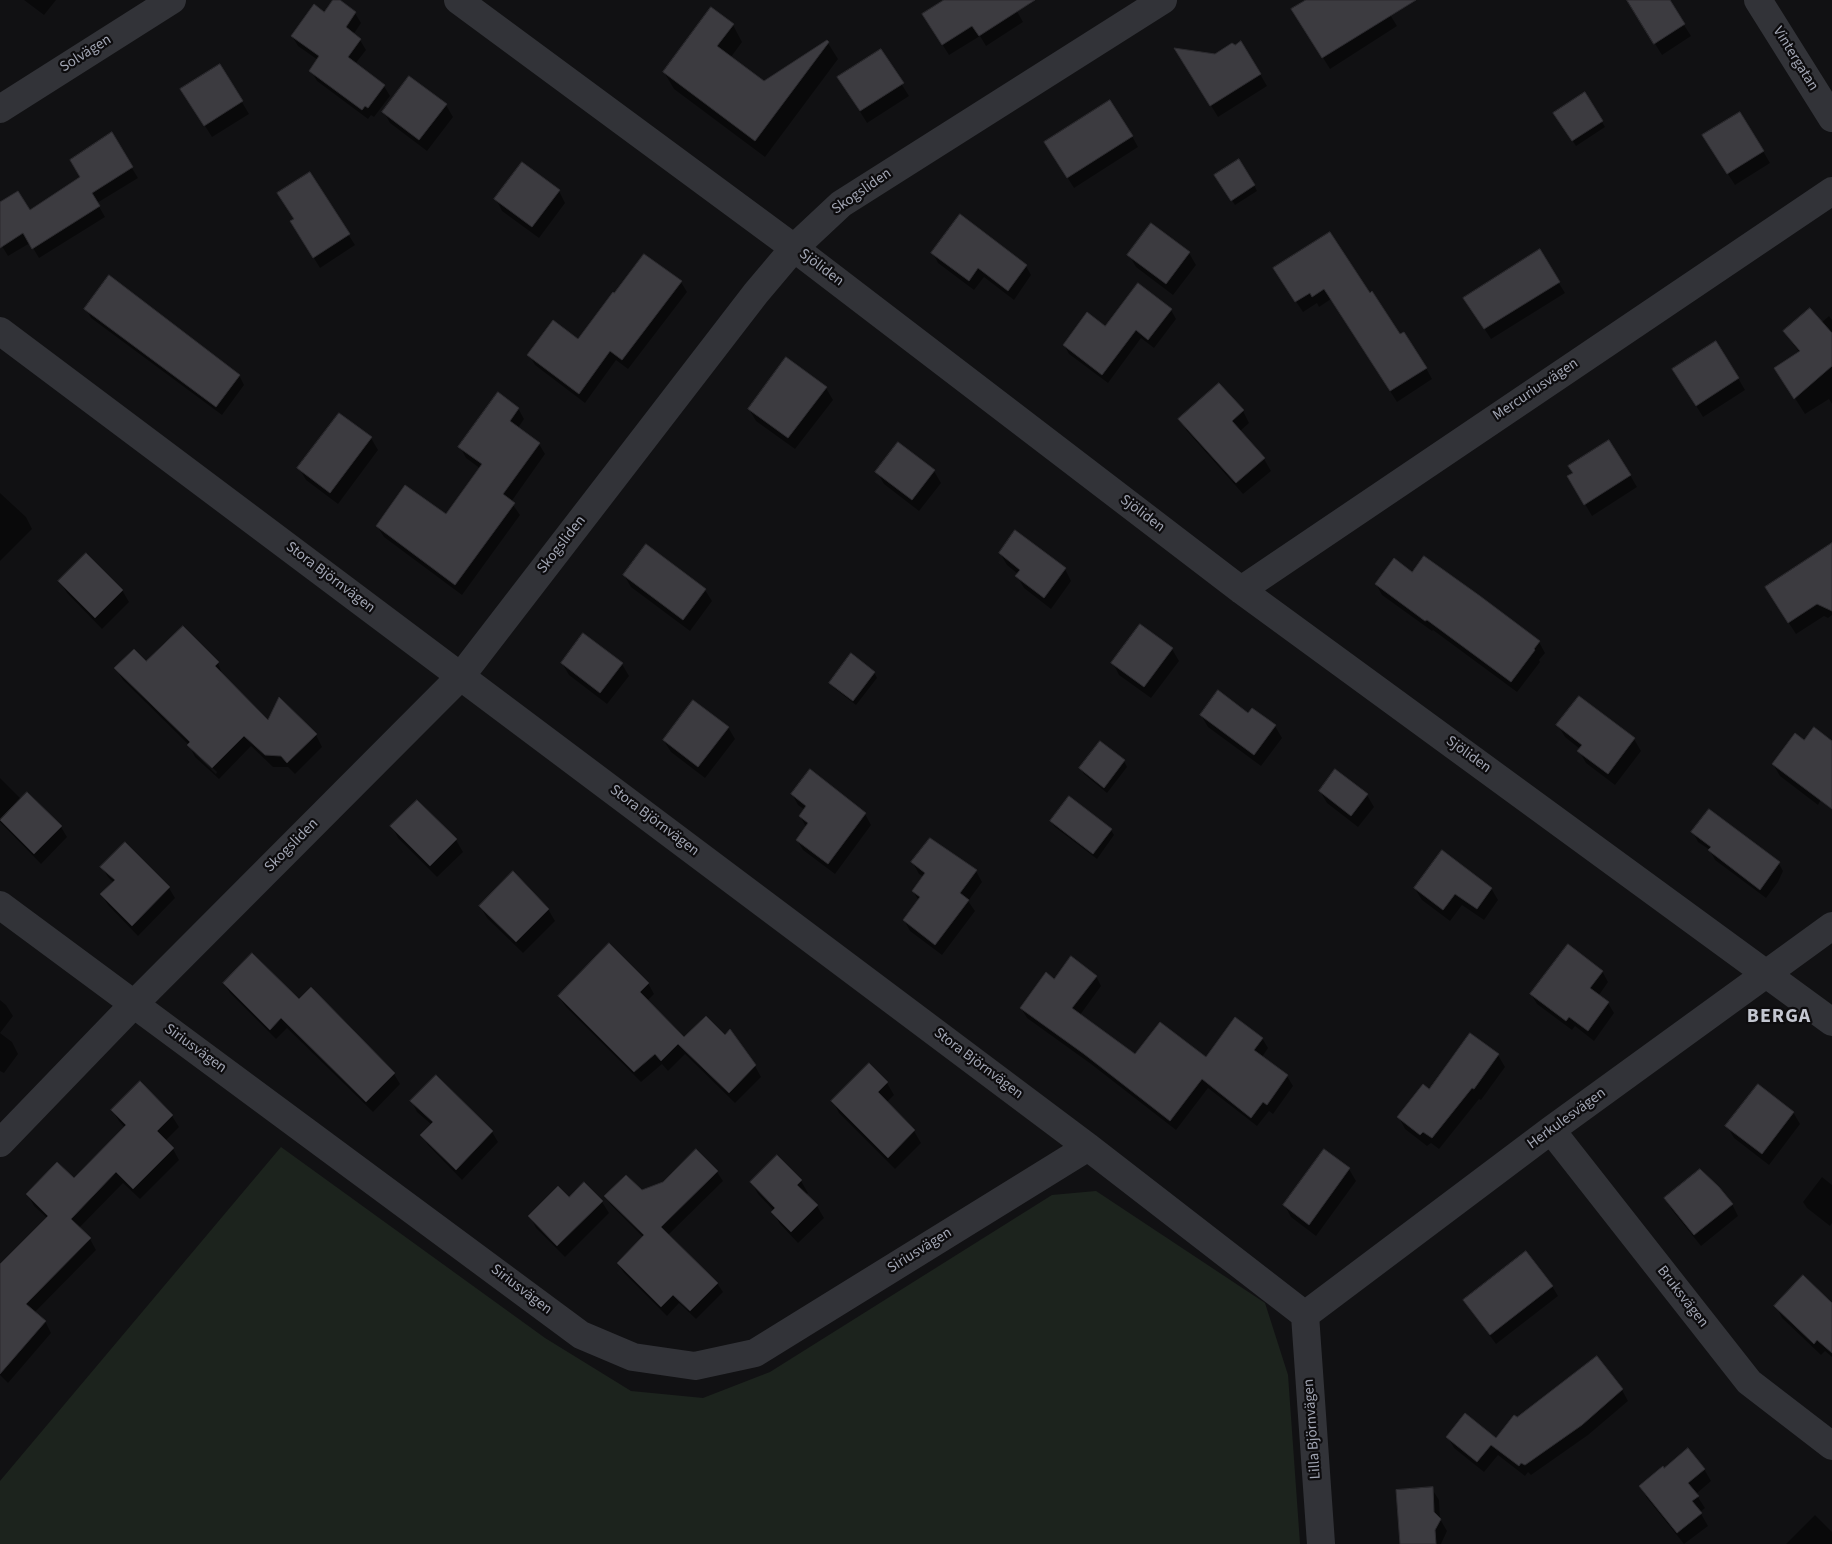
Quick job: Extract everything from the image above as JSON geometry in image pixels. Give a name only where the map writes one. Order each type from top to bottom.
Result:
[{"type":"street","name":"Solvägen","points":[[0,109],[172,0]]},
{"type":"street","name":"Sjöliden","points":[[458,0],[794,248],[1241,590],[1832,1022]]},
{"type":"street","name":"Skogsliden","points":[[0,1143],[134,1004],[461,676],[756,293],[794,248],[841,204],[1163,0]]},
{"type":"street","name":"Vintergatan","points":[[1758,0],[1832,118]]},
{"type":"street","name":"Mercuriusvägen","points":[[1241,590],[1832,191]]},
{"type":"street","name":"Stora Björnvägen","points":[[0,331],[1088,1148],[1305,1315]]},
{"type":"street","name":"Siriusvägen","points":[[0,905],[295,1121],[581,1335],[634,1357],[695,1366],[755,1352],[1088,1148]]},
{"type":"street","name":"Herkulesvägen","points":[[1305,1315],[1551,1130],[1832,926]]},
{"type":"street","name":"Bruksvägen","points":[[1551,1130],[1749,1382],[1832,1446]]},
{"type":"street","name":"Lilla Björnvägen","points":[[1305,1315],[1320,1544]]},
{"type":"shaded area","points":[[281,1147],[545,1338],[631,1391],[703,1398],[770,1372],[1052,1195],[1096,1191],[1265,1303],[1288,1375],[1300,1544],[0,1544],[0,1481]]},
{"type":"building","points":[[333,0],[340,0],[356,12],[346,27],[361,39],[348,57],[385,85],[368,108],[365,106],[362,110],[309,71],[319,56],[291,36],[314,4],[324,12]]},
{"type":"building","points":[[944,0],[1035,0],[979,36],[972,26],[942,45],[922,14]]},
{"type":"building","points":[[1306,0],[1416,0],[1322,58],[1291,9]]},
{"type":"building","points":[[1627,0],[1670,0],[1685,24],[1654,44]]},
{"type":"building","points":[[711,7],[734,24],[717,46],[764,81],[827,40],[829,42],[755,141],[663,72]]},
{"type":"building","points":[[1241,41],[1261,74],[1210,106],[1174,48],[1215,54],[1232,43],[1235,45]]},
{"type":"building","points":[[881,49],[904,83],[860,111],[837,77]]},
{"type":"building","points":[[220,64],[243,101],[204,126],[180,89]]},
{"type":"building","points":[[409,76],[447,104],[419,140],[382,112]]},
{"type":"building","points":[[1585,92],[1603,121],[1572,141],[1553,113]]},
{"type":"building","points":[[1110,100],[1133,136],[1067,178],[1044,142]]},
{"type":"building","points":[[1740,112],[1764,151],[1727,174],[1702,135]]},
{"type":"building","points":[[112,132],[133,167],[92,193],[100,206],[32,249],[23,233],[0,248],[0,202],[18,191],[30,210],[80,177],[70,160]]},
{"type":"building","points":[[1239,159],[1255,185],[1231,201],[1214,175]]},
{"type":"building","points":[[522,162],[560,190],[532,227],[494,199]]},
{"type":"building","points":[[310,172],[350,234],[313,258],[290,221],[294,219],[277,193]]},
{"type":"building","points":[[960,214],[1027,265],[1008,291],[978,268],[969,281],[931,253]]},
{"type":"building","points":[[1151,223],[1190,252],[1166,284],[1127,255]]},
{"type":"building","points":[[1330,232],[1370,293],[1372,291],[1400,334],[1404,332],[1427,368],[1390,391],[1324,289],[1312,297],[1310,293],[1295,302],[1273,268]]},
{"type":"building","points":[[1540,249],[1560,282],[1484,329],[1463,298]]},
{"type":"building","points":[[644,254],[682,281],[622,360],[610,351],[579,394],[527,355],[553,320],[578,339]]},
{"type":"building","points":[[109,275],[240,375],[216,407],[84,309]]},
{"type":"building","points":[[1138,283],[1172,309],[1148,340],[1136,330],[1102,375],[1063,345],[1087,312],[1105,326]]},
{"type":"building","points":[[1810,308],[1832,333],[1832,366],[1794,399],[1774,368],[1800,351],[1783,331]]},
{"type":"building","points":[[1716,341],[1739,378],[1696,406],[1672,369]]},
{"type":"building","points":[[786,357],[827,387],[788,438],[748,409]]},
{"type":"building","points":[[1219,383],[1244,410],[1232,421],[1265,458],[1236,483],[1178,419]]},
{"type":"building","points":[[498,392],[519,408],[510,421],[540,443],[503,494],[515,503],[455,585],[376,526],[405,485],[446,514],[482,464],[458,447]]},
{"type":"building","points":[[339,413],[372,437],[330,493],[297,468]]},
{"type":"building","points":[[1609,440],[1631,475],[1584,505],[1567,476],[1573,473],[1568,466]]},
{"type":"building","points":[[898,442],[935,470],[912,500],[875,472]]},
{"type":"building","points":[[1015,530],[1066,568],[1044,598],[1015,576],[1020,570],[999,553]]},
{"type":"building","points":[[1832,543],[1832,611],[1817,604],[1788,623],[1765,587]]},
{"type":"building","points":[[646,544],[706,589],[683,620],[623,575]]},
{"type":"building","points":[[86,553],[123,590],[95,618],[58,581]]},
{"type":"building","points":[[1424,556],[1540,641],[1511,682],[1375,584],[1394,558],[1412,572]]},
{"type":"building","points":[[1140,624],[1173,648],[1144,687],[1111,663]]},
{"type":"building","points":[[183,626],[219,662],[215,666],[268,720],[279,697],[317,734],[287,763],[281,756],[265,755],[244,736],[212,768],[187,745],[190,742],[114,668],[134,649],[146,661]]},
{"type":"building","points":[[583,633],[623,663],[600,693],[561,663]]},
{"type":"building","points":[[851,653],[875,672],[853,701],[829,683]]},
{"type":"building","points":[[1218,690],[1248,713],[1252,708],[1276,725],[1254,755],[1200,715]]},
{"type":"building","points":[[1579,696],[1635,738],[1608,774],[1577,751],[1582,745],[1556,725]]},
{"type":"building","points":[[693,700],[729,727],[698,767],[663,740]]},
{"type":"building","points":[[1814,727],[1832,741],[1832,809],[1772,764],[1795,733],[1804,740]]},
{"type":"building","points":[[1100,741],[1125,760],[1104,788],[1079,768]]},
{"type":"building","points":[[810,769],[866,813],[828,864],[796,840],[808,823],[799,816],[806,806],[791,794]]},
{"type":"building","points":[[1335,769],[1368,794],[1351,816],[1319,791]]},
{"type":"building","points":[[27,792],[62,826],[34,854],[0,820]]},
{"type":"building","points":[[1069,796],[1112,829],[1093,854],[1050,821]]},
{"type":"building","points":[[417,800],[457,839],[430,866],[390,826]]},
{"type":"building","points":[[1709,809],[1780,862],[1760,890],[1708,850],[1711,847],[1691,832]]},
{"type":"building","points":[[930,838],[977,870],[960,893],[969,900],[935,945],[903,920],[920,897],[912,891],[925,873],[911,862]]},
{"type":"building","points":[[125,842],[170,887],[132,926],[100,894],[115,880],[100,867]]},
{"type":"building","points":[[1442,850],[1492,888],[1477,909],[1455,894],[1443,910],[1414,888]]},
{"type":"building","points":[[513,871],[549,909],[516,942],[479,906]]},
{"type":"building","points":[[609,943],[649,983],[640,992],[684,1037],[706,1016],[725,1035],[730,1029],[756,1065],[729,1093],[678,1044],[661,1061],[655,1054],[634,1072],[558,996]]},
{"type":"building","points":[[1568,944],[1603,971],[1590,988],[1609,1002],[1588,1031],[1569,1017],[1566,1021],[1530,994]]},
{"type":"building","points":[[252,953],[299,999],[311,987],[395,1073],[366,1102],[281,1018],[270,1030],[223,983]]},
{"type":"building","points":[[1071,956],[1097,976],[1072,1008],[1135,1054],[1160,1022],[1206,1057],[1235,1017],[1263,1038],[1254,1050],[1288,1075],[1267,1105],[1263,1102],[1251,1118],[1202,1079],[1170,1121],[1084,1054],[1020,1008],[1046,972],[1054,979]]},
{"type":"building","points":[[1470,1033],[1499,1054],[1474,1089],[1472,1088],[1432,1138],[1423,1132],[1420,1135],[1397,1117],[1423,1084],[1429,1089]]},
{"type":"building","points":[[869,1063],[888,1082],[878,1092],[915,1130],[888,1158],[831,1101]]},
{"type":"building","points":[[436,1075],[493,1131],[456,1170],[420,1135],[433,1122],[410,1101]]},
{"type":"building","points":[[140,1081],[173,1115],[157,1131],[174,1148],[133,1189],[116,1172],[71,1219],[91,1238],[26,1304],[46,1321],[0,1374],[0,1264],[48,1216],[26,1194],[57,1162],[74,1178],[126,1125],[111,1110]]},
{"type":"building","points":[[1758,1084],[1794,1112],[1762,1154],[1725,1126]]},
{"type":"building","points":[[696,1149],[718,1171],[661,1227],[718,1283],[690,1311],[673,1295],[661,1307],[617,1263],[644,1235],[604,1196],[626,1175],[642,1190],[663,1182]]},
{"type":"building","points":[[1324,1149],[1350,1168],[1309,1225],[1283,1205]]},
{"type":"building","points":[[777,1155],[802,1180],[797,1185],[818,1205],[791,1232],[771,1212],[775,1208],[750,1182]]},
{"type":"building","points":[[1700,1169],[1733,1204],[1694,1235],[1664,1198]]},
{"type":"building","points":[[584,1182],[603,1201],[557,1246],[528,1216],[558,1186],[569,1197]]},
{"type":"building","points":[[1526,1251],[1553,1286],[1490,1335],[1463,1300]]},
{"type":"building","points":[[1803,1275],[1832,1303],[1832,1353],[1817,1340],[1814,1344],[1774,1306]]},
{"type":"building","points":[[1597,1356],[1623,1389],[1582,1425],[1525,1465],[1521,1463],[1519,1466],[1491,1445],[1477,1462],[1446,1437],[1465,1413],[1496,1438],[1514,1415],[1517,1417]]},
{"type":"building","points":[[1688,1448],[1705,1469],[1688,1483],[1699,1496],[1692,1501],[1702,1513],[1677,1533],[1639,1486]]},
{"type":"building","points":[[1433,1487],[1434,1512],[1441,1519],[1435,1530],[1436,1544],[1400,1544],[1396,1490]]},
{"type":"district","name":"BERGA","points":[[1779,1018]]}]
